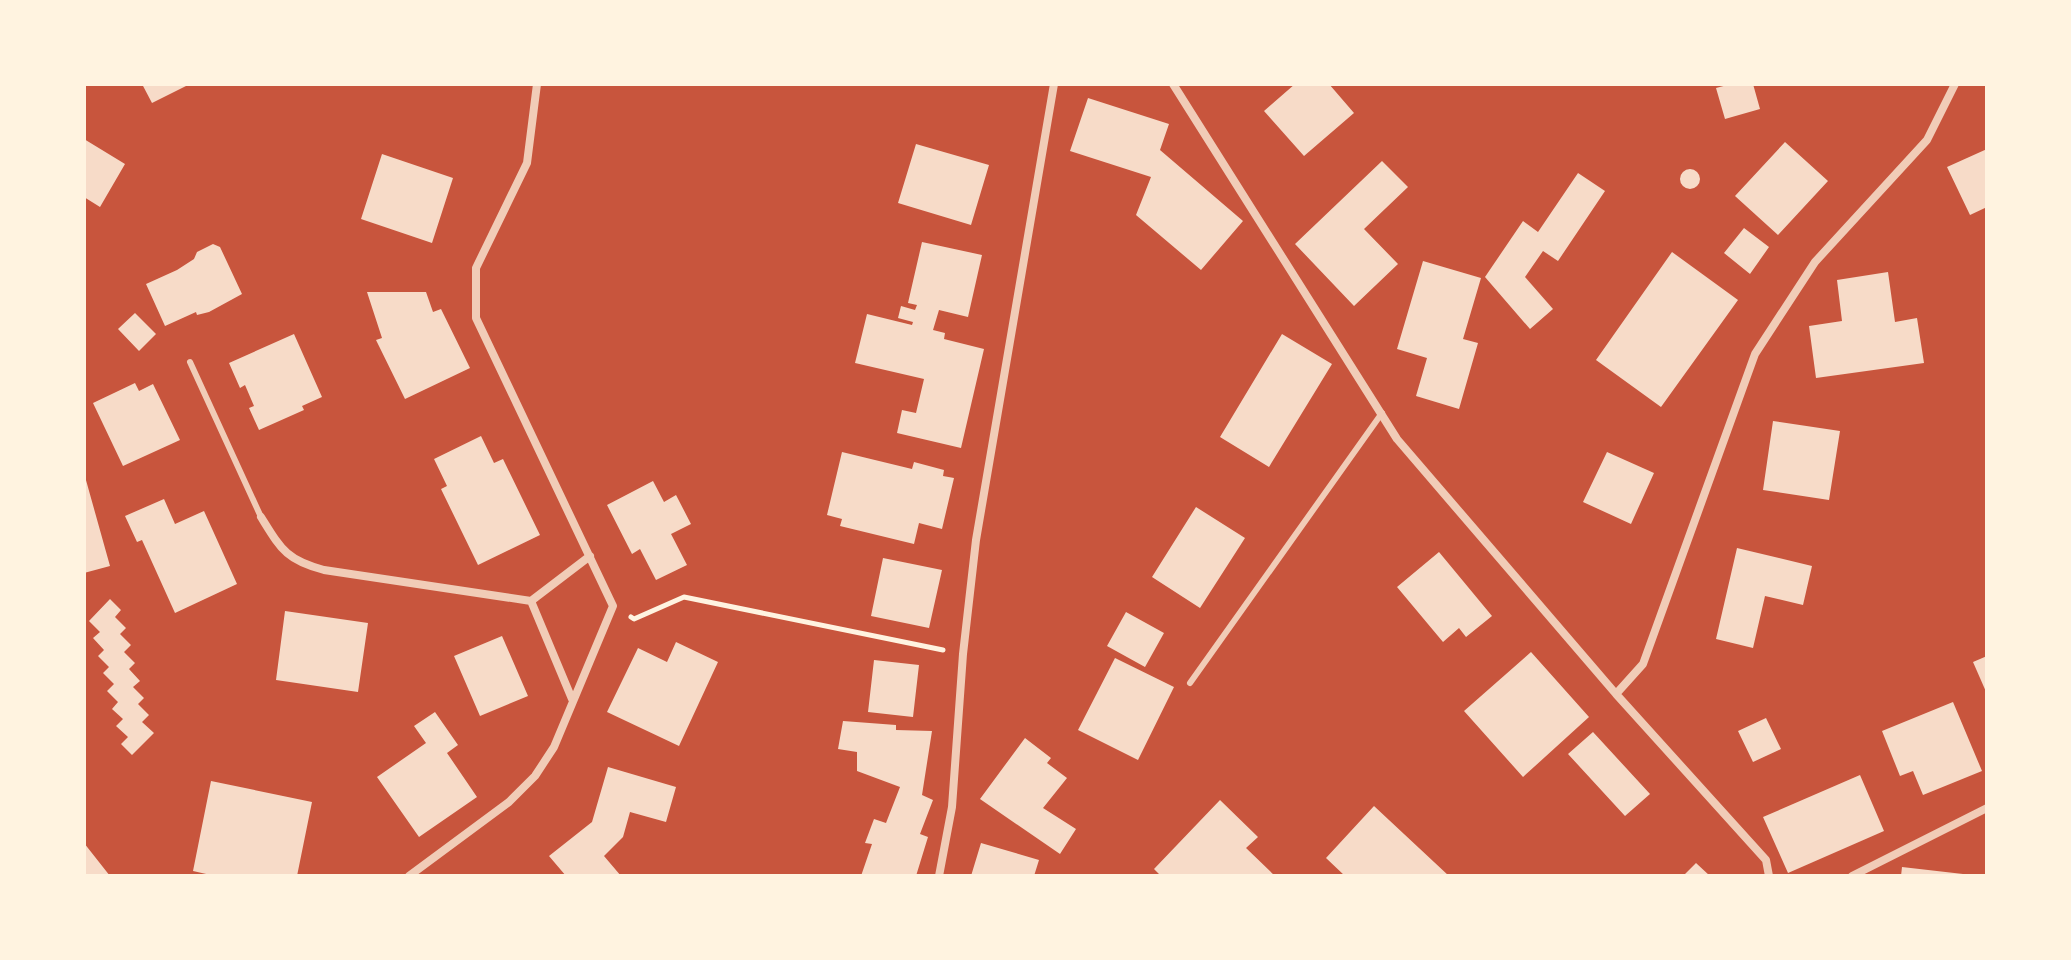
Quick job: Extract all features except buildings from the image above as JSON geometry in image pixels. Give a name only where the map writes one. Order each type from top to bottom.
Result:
[{"type":"street","points":[[409,876],[509,802],[535,776],[554,747],[613,606],[476,318],[476,268],[527,163],[537,84]]},
{"type":"street","points":[[939,876],[952,807],[963,654],[988,461],[1037,198],[1054,84]]},
{"type":"street","points":[[1173,84],[1397,439],[1616,694],[1766,860],[1769,876]]},
{"type":"street","points":[[1616,694],[1643,664],[1755,354],[1815,262],[1927,140],[1955,84]]},
{"type":"street","points":[[261,517],[283,552],[298,563],[531,601],[590,556]]},
{"type":"street","points":[[531,601],[572,699]]},
{"type":"street","points":[[1852,876],[1987,808]]},
{"type":"lane","points":[[190,362],[261,517]]},
{"type":"lane","points":[[1190,683],[1382,413]]},
{"type":"path","points":[[613,606],[634,619],[684,597],[963,654]]}]
